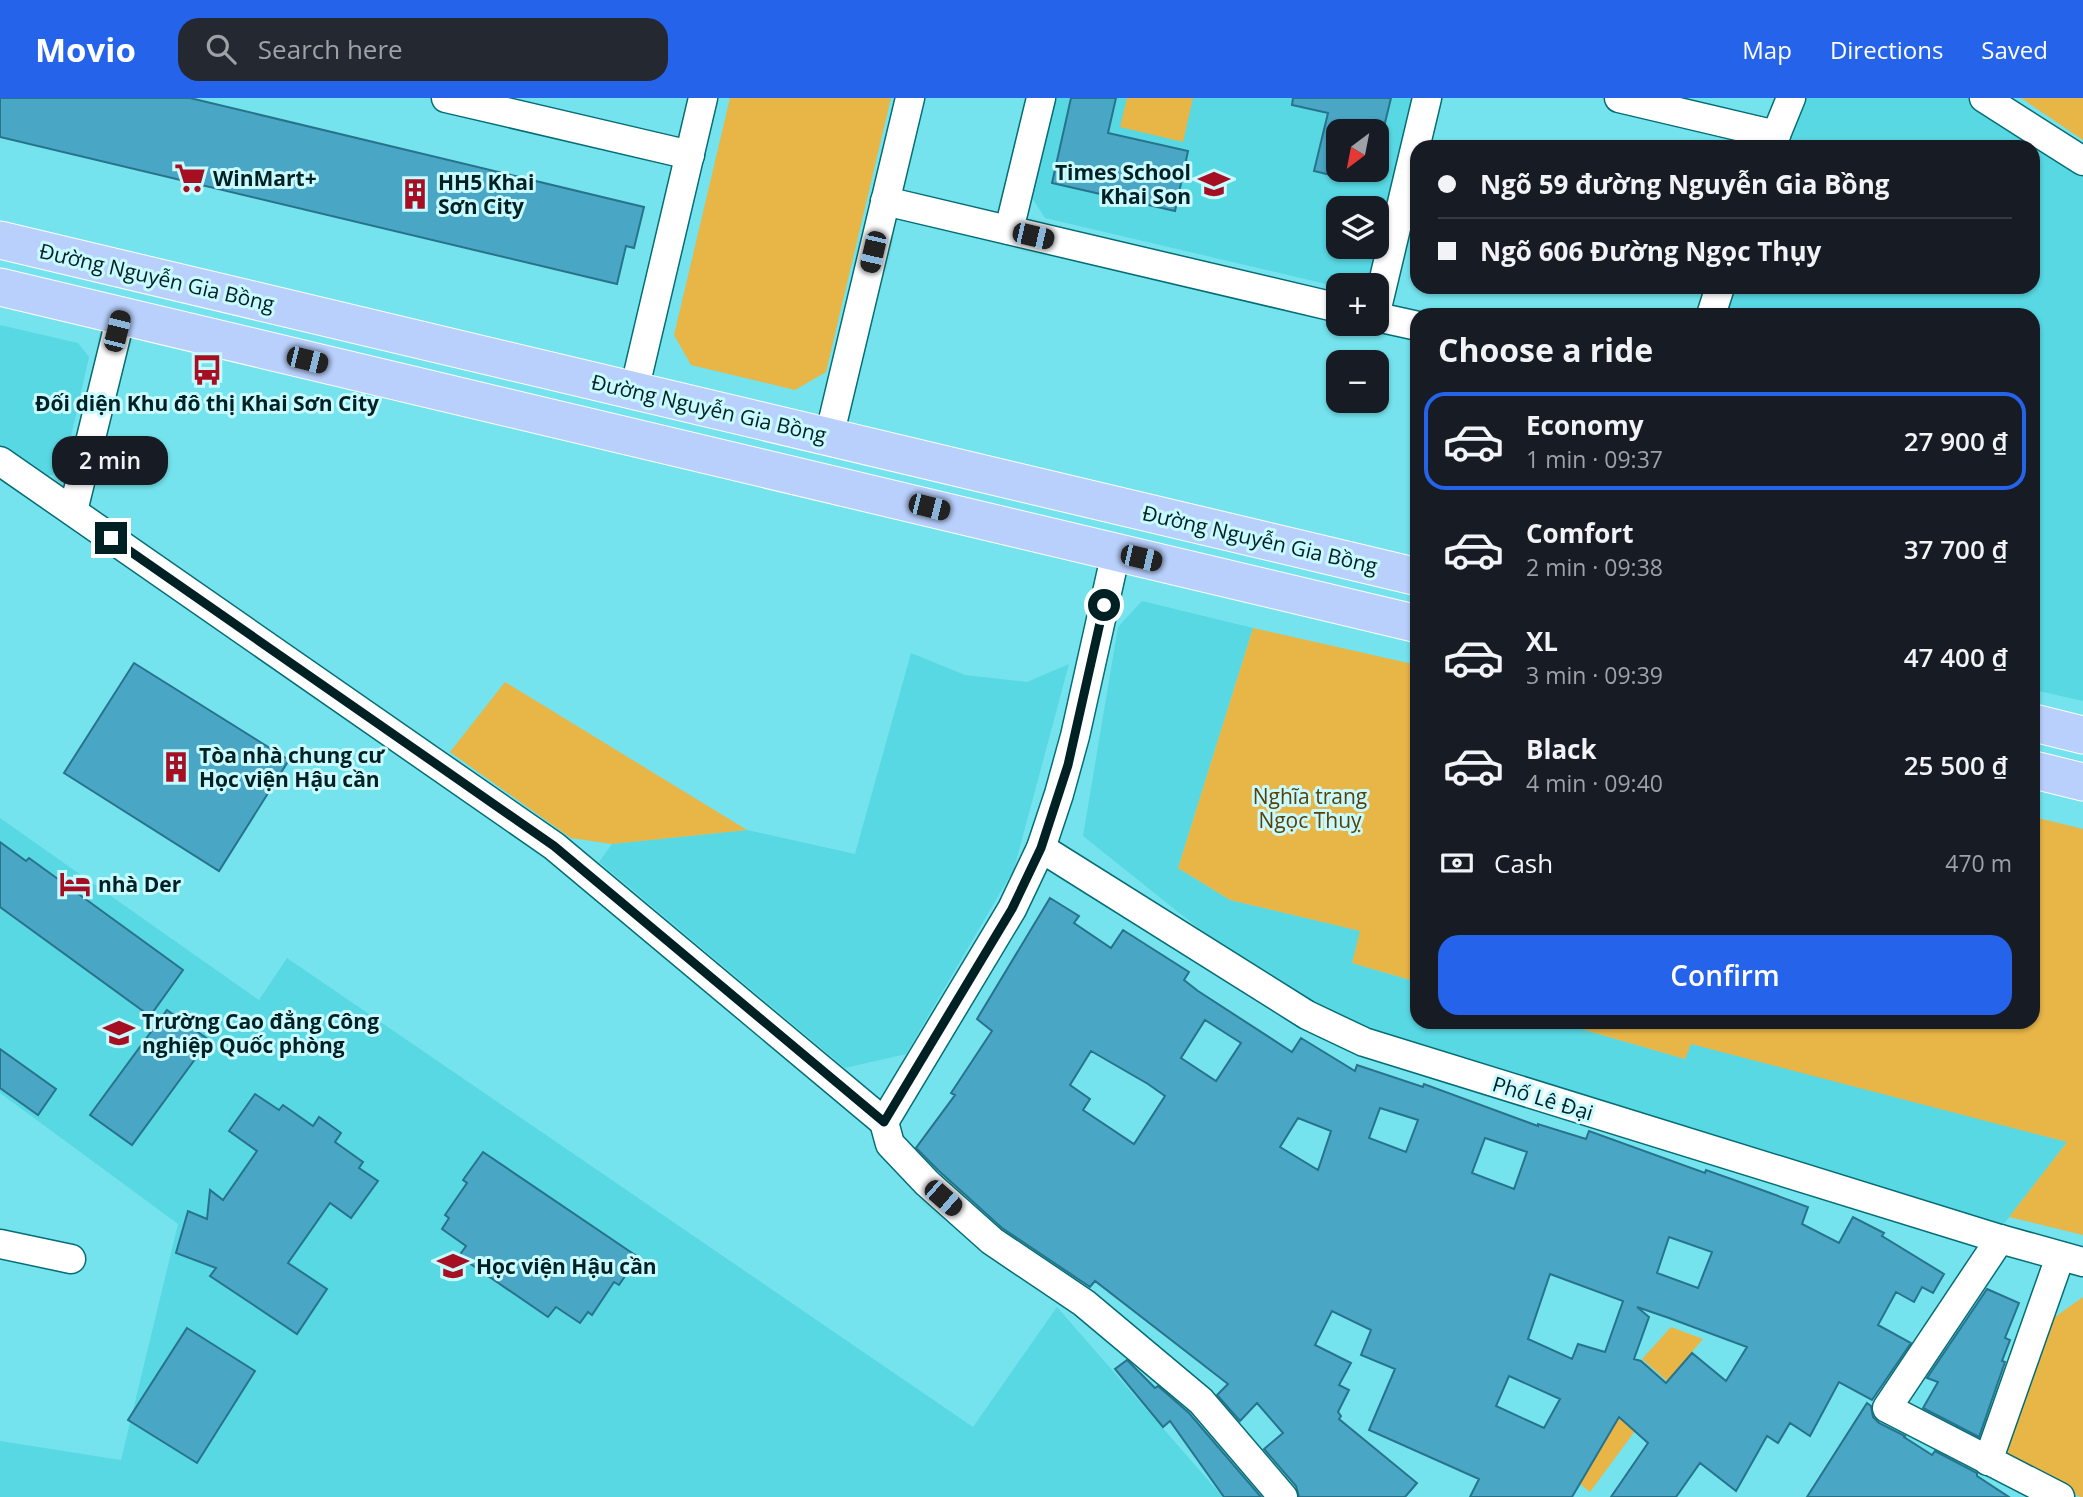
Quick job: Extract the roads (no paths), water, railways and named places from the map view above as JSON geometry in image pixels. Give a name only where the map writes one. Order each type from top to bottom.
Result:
[{"type":"main road","name":"Đường Nguyễn Gia Bồng","points":[[0,240],[1410,575]]},
{"type":"main road","points":[[0,287],[1410,622]]},
{"type":"main road","points":[[623,435],[634,391]]},
{"type":"main road","points":[[819,481],[829,437]]},
{"type":"main road","points":[[2040,724],[2083,735]]},
{"type":"main road","points":[[2040,771],[2083,782]]},
{"type":"street","points":[[446,98],[690,155]]},
{"type":"street","points":[[634,391],[703,98]]},
{"type":"street","points":[[829,437],[909,98]]},
{"type":"street","points":[[1009,230],[1041,98]]},
{"type":"street","points":[[1420,140],[1427,98]]},
{"type":"street","points":[[1619,98],[1770,140]]},
{"type":"street","points":[[1774,140],[1791,98]]},
{"type":"street","points":[[1984,98],[2083,161]]},
{"type":"street","points":[[1387,273],[1410,190]]},
{"type":"street","points":[[885,201],[1326,305]]},
{"type":"street","points":[[73,512],[121,316]]},
{"type":"street","points":[[1389,320],[1410,324]]},
{"type":"street","points":[[0,461],[545,839],[884,1122],[890,1143],[927,1183],[992,1241],[1084,1303],[1202,1401],[1283,1497]]},
{"type":"street","points":[[884,1122],[1012,909],[1041,848],[1075,736],[1116,552]]},
{"type":"street","name":"Phố Lê Đại","points":[[1041,848],[1307,1015],[1364,1042],[2072,1259]]},
{"type":"street","points":[[2000,1239],[1887,1408],[2060,1497]]},
{"type":"street","points":[[0,1244],[71,1259]]},
{"type":"street","points":[[1988,1461],[2072,1259]]},
{"type":"place","name":"WinMart+","points":[[190,178]]},
{"type":"place","name":"Times School Khai Son","points":[[1214,184]]},
{"type":"place","name":"HH5 Khai Sơn City","points":[[415,194]]},
{"type":"place","name":"Đối diện Khu đô thị Khai Sơn City","points":[[207,370]]},
{"type":"place","name":"Tòa nhà chung cư Học viện Hậu cần","points":[[176,767]]},
{"type":"place","name":"nhà Der","points":[[75,884]]},
{"type":"place","name":"Trường Cao đẳng Công nghiệp Quốc phòng","points":[[119,1033]]},
{"type":"place","name":"Học viện Hậu cần","points":[[453,1266]]},
{"type":"park label","name":"Nghĩa trang Ngọc Thuỵ","points":[[1310,808]]}]
